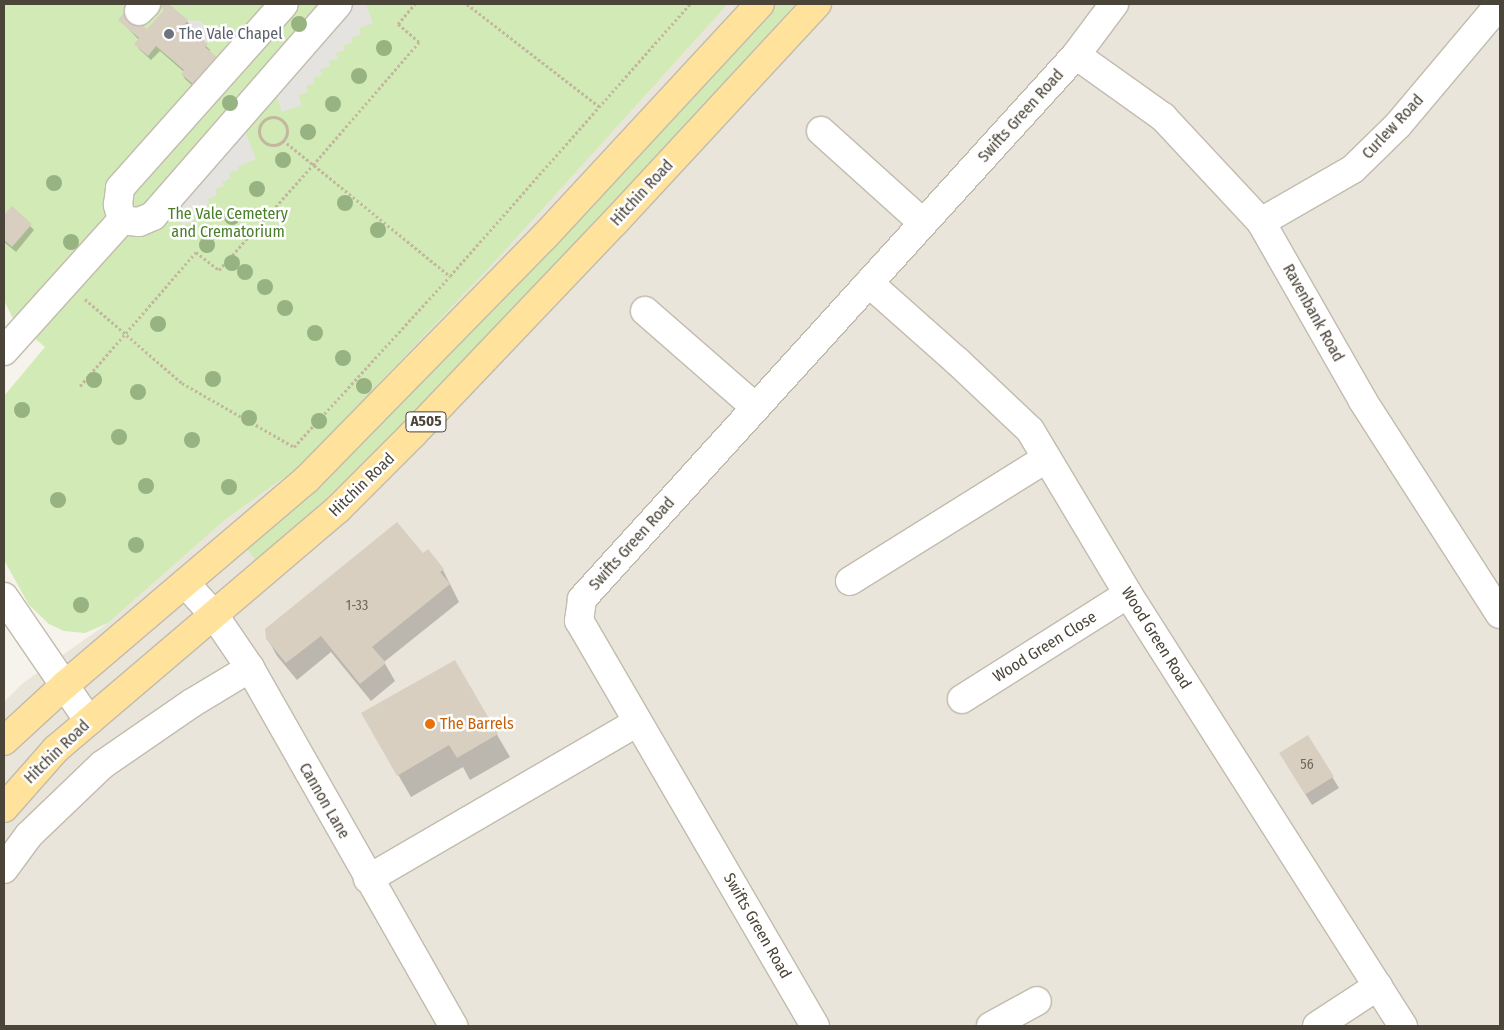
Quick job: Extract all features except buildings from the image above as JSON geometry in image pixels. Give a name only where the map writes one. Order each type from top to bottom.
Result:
[{"type":"main road","name":"A505","points":[[4,741],[65,685],[307,479],[545,236],[760,4]]},
{"type":"main road","name":"Hitchin Road","points":[[4,808],[56,749],[338,509],[413,434],[616,222],[817,4]]},
{"type":"street","points":[[122,220],[118,205],[120,188],[284,4]]},
{"type":"street","points":[[122,220],[139,222],[153,216],[338,4]]},
{"type":"street","name":"Swifts Green Road","points":[[815,1026],[579,621],[582,599],[1076,55],[1114,4]]},
{"type":"street","name":"Curlew Road","points":[[1262,222],[1353,169],[1398,125],[1500,4]]},
{"type":"street","name":"Ravenbank Road","points":[[1076,55],[1163,117],[1262,222],[1363,401],[1500,614]]},
{"type":"street","points":[[821,131],[923,223]]},
{"type":"street","points":[[4,351],[122,220]]},
{"type":"street","name":"Wood Green Road","points":[[869,283],[957,361],[1030,430],[1128,594],[1403,1026]]},
{"type":"street","points":[[645,311],[756,408]]},
{"type":"street","points":[[850,581],[1047,458]]},
{"type":"street","name":"Cannon Lane","points":[[185,584],[214,615],[250,668],[453,1026]]},
{"type":"street","name":"Wood Green Close","points":[[962,699],[1128,594]]},
{"type":"street","points":[[4,597],[89,720]]},
{"type":"street","points":[[4,869],[29,835],[102,765],[192,703],[250,668]]},
{"type":"street","points":[[368,879],[638,722]]},
{"type":"street","points":[[1317,1026],[1378,986]]},
{"type":"street","points":[[991,1026],[1037,1001]]},
{"type":"path","points":[[80,386],[196,252],[219,270],[313,165],[419,42],[398,24],[415,4]]},
{"type":"path","points":[[467,4],[600,107]]},
{"type":"path","points":[[70,278],[79,286],[86,301],[182,383],[294,447],[450,276],[690,4]]},
{"type":"path","points":[[273,117],[280,120],[286,129],[283,140],[274,145],[264,142],[259,132],[263,122],[273,117]]},
{"type":"path","points":[[283,140],[450,276]]},
{"type":"shaded area","points":[[354,4],[366,4],[373,23],[359,28],[361,34],[352,37],[353,42],[344,45],[345,50],[336,53],[338,59],[329,61],[330,66],[320,70],[322,75],[313,78],[315,83],[306,86],[308,92],[298,95],[302,105],[282,112],[275,92]]},
{"type":"shaded area","points":[[728,4],[1500,4],[1500,1026],[4,1026],[4,702],[23,683],[108,623],[226,519],[299,467],[491,266]]},
{"type":"shaded area","points":[[188,20],[200,21],[216,34],[208,44],[185,24]]},
{"type":"shaded area","points":[[243,126],[256,159],[238,167],[239,170],[229,173],[231,178],[222,182],[224,186],[215,189],[217,195],[208,199],[209,204],[200,207],[202,212],[193,216],[195,220],[182,226],[174,206]]},
{"type":"green space","name":"The Vale Cemetery and Crematorium","points":[[4,4],[728,4],[491,266],[299,467],[226,519],[108,623],[85,633],[64,631],[49,624],[29,605],[4,560],[4,396],[45,347],[14,321],[4,300]]},
{"type":"green space","points":[[771,4],[795,4],[563,260],[365,463],[257,562],[247,549],[305,499],[388,417],[549,247]]},
{"type":"place","name":"The Vale Chapel","points":[[169,34]]},
{"type":"place","name":"The Barrels","points":[[430,724]]}]
